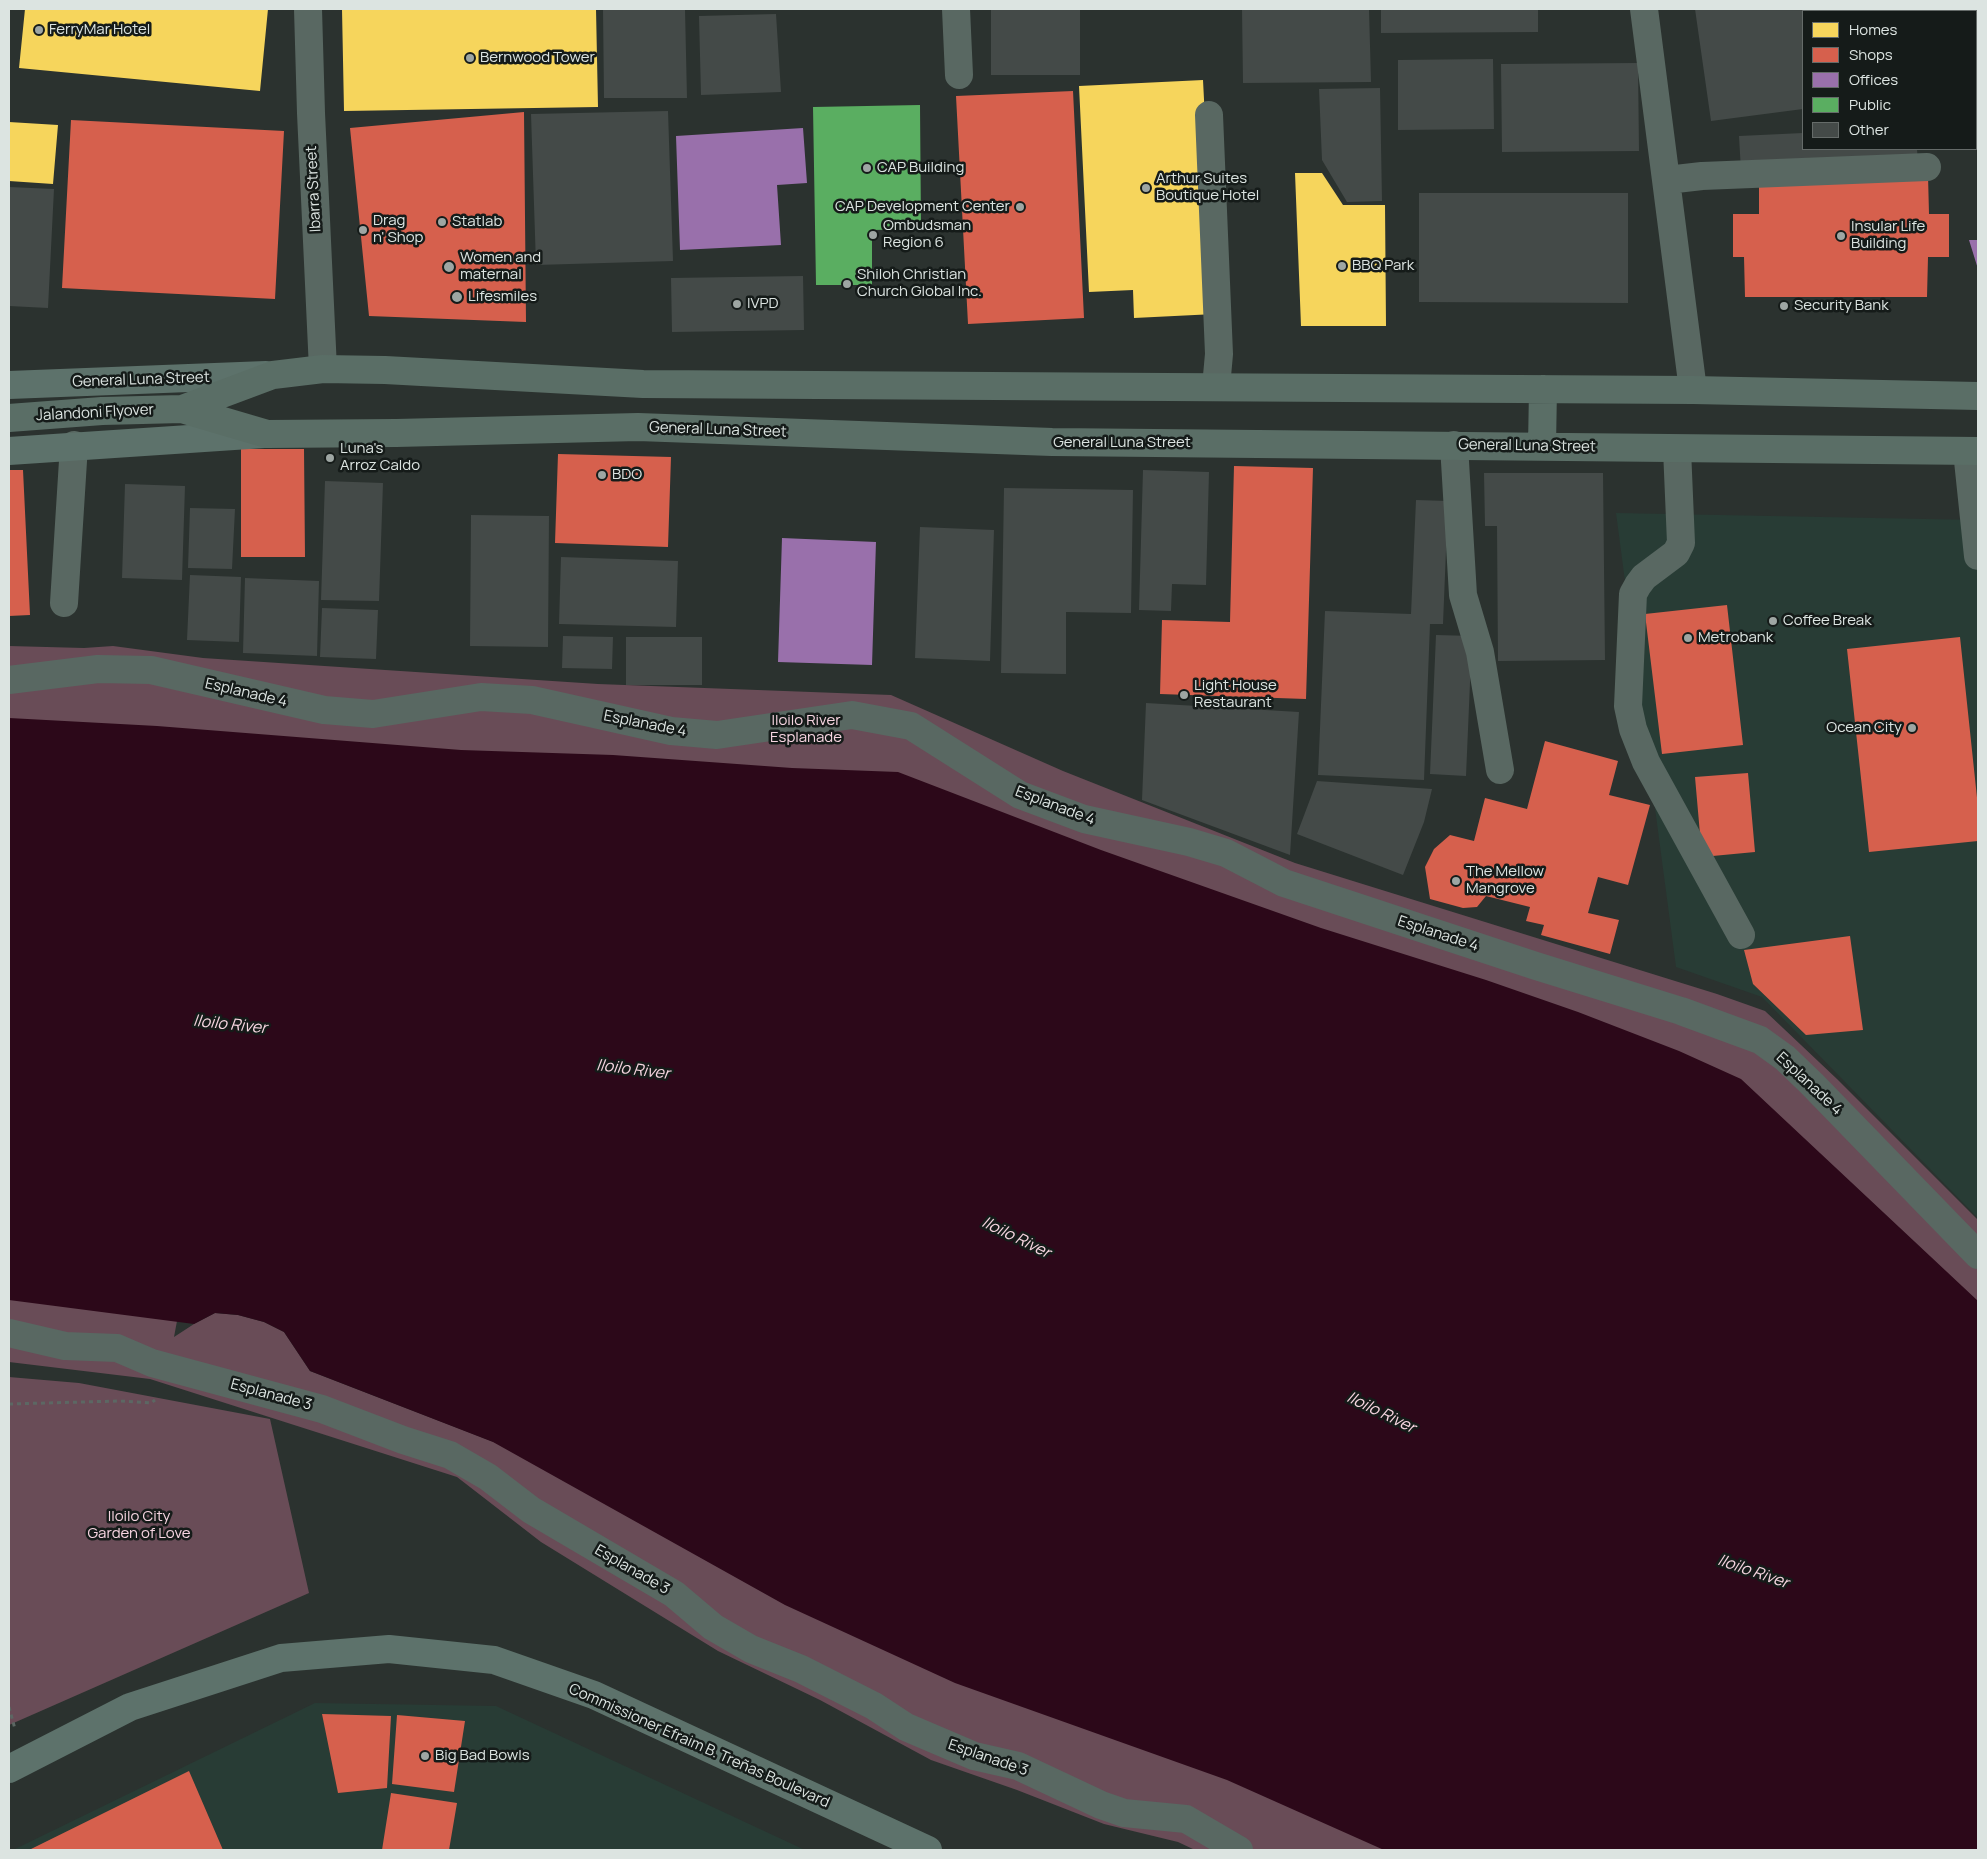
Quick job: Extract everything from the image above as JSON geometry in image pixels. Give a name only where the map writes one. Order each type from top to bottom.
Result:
[{"type":"highway","name":"General Luna Street","points":[[182,409],[273,375],[323,370],[385,370],[643,384],[1693,390],[1978,396]]},
{"type":"highway","points":[[1542,446],[1543,389]]},
{"type":"highway","name":"General Luna Street","points":[[182,409],[267,434],[396,433],[638,426],[1052,442],[1972,451]]},
{"type":"highway","name":"Jalandoni Flyover","points":[[9,418],[102,411],[182,409]]},
{"type":"main road","name":"General Luna Street","points":[[9,385],[273,375]]},
{"type":"main road","name":"General Luna Street","points":[[9,451],[74,445],[267,434]]},
{"type":"main road","name":"Commissioner Efraim B. Treñas Boulevard","points":[[9,1769],[130,1707],[281,1658],[389,1648],[494,1660],[594,1695],[928,1850]]},
{"type":"street","name":"Ibarra Street","points":[[308,9],[311,123],[323,370]]},
{"type":"street","points":[[956,9],[959,75]]},
{"type":"street","points":[[1644,9],[1693,390]]},
{"type":"street","points":[[1209,114],[1219,354],[1216,387]]},
{"type":"street","points":[[1667,180],[1702,176],[1927,168]]},
{"type":"street","points":[[64,602],[74,445]]},
{"type":"street","points":[[1454,445],[1464,595],[1480,652],[1500,770]]},
{"type":"street","points":[[1678,449],[1681,543],[1676,553],[1644,578],[1638,584],[1633,594],[1628,706],[1633,729],[1646,762],[1741,935]]},
{"type":"street","points":[[1972,451],[1978,556]]},
{"type":"street","name":"Esplanade 4","points":[[9,680],[98,669],[151,670],[324,710],[373,714],[481,697],[532,700],[671,732],[717,735],[852,715],[911,726],[1020,795],[1084,820],[1189,842],[1226,853],[1284,883],[1536,966],[1681,1011],[1760,1040],[1784,1058],[1812,1084],[1978,1255]]},
{"type":"street","name":"Esplanade 3","points":[[9,1333],[65,1346],[117,1348],[152,1363],[182,1372],[322,1409],[403,1440],[450,1455],[488,1477],[531,1510],[674,1594],[721,1632],[751,1649],[801,1668],[866,1702],[906,1727],[974,1756],[1018,1766],[1101,1805],[1124,1813],[1186,1819],[1239,1850]]},
{"type":"path","points":[[9,1404],[119,1400],[150,1403],[169,1394],[182,1372]]},
{"type":"shaded area","points":[[1616,513],[1978,520],[1978,1218],[1762,997],[1676,967]]},
{"type":"shaded area","points":[[315,1703],[496,1706],[805,1850],[13,1850]]},
{"type":"green space","name":"Iloilo River Esplanade","points":[[9,646],[84,648],[113,646],[203,658],[598,684],[891,695],[1063,771],[1295,863],[1717,994],[1765,1011],[1837,1079],[1978,1220],[1978,1340],[9,727]]},
{"type":"green space","points":[[9,1246],[173,1306],[177,1321],[174,1337],[215,1313],[238,1315],[264,1322],[284,1332],[310,1371],[1550,1850],[1195,1850],[1178,1842],[1104,1824],[1017,1790],[931,1760],[820,1700],[718,1651],[541,1542],[457,1477],[150,1379],[9,1362]]},
{"type":"green space","name":"Iloilo City Garden of Love","points":[[9,1377],[79,1383],[270,1419],[309,1593],[9,1725]]},
{"type":"water","name":"Iloilo River","points":[[9,718],[157,726],[461,750],[613,755],[792,768],[898,772],[1101,850],[1321,928],[1486,980],[1578,1012],[1679,1051],[1741,1079],[1978,1301],[1978,1850],[1384,1850],[1227,1780],[955,1683],[785,1605],[493,1442],[310,1371],[284,1332],[264,1322],[238,1315],[215,1313],[194,1324],[9,1300]]},
{"type":"building: Homes","points":[[25,9],[268,9],[260,91],[19,68]]},
{"type":"building: Homes","name":"Bernwood Tower","points":[[342,9],[596,9],[598,107],[344,111]]},
{"type":"building: Homes","points":[[1978,9],[1978,24],[1977,10],[1898,10]]},
{"type":"building: Homes","name":"Arthur Suites Boutique Hotel","points":[[1203,80],[1215,314],[1134,318],[1133,290],[1089,292],[1079,86]]},
{"type":"building: Homes","points":[[9,122],[58,125],[53,184],[9,181]]},
{"type":"building: Homes","name":"BBQ Park","points":[[1295,173],[1322,173],[1343,205],[1385,205],[1386,326],[1301,326]]},
{"type":"building: Shops","name":"CAP Development Center","points":[[1073,91],[1084,318],[968,324],[956,96]]},
{"type":"building: Shops","name":"Statlab","points":[[524,112],[526,322],[369,316],[350,128]]},
{"type":"building: Shops","points":[[71,120],[284,131],[275,299],[62,288]]},
{"type":"building: Shops","name":"Insular Life Building","points":[[1928,175],[1929,214],[1949,214],[1949,257],[1928,257],[1927,297],[1745,297],[1744,257],[1733,257],[1733,214],[1759,214],[1759,176]]},
{"type":"building: Shops","points":[[241,449],[304,449],[305,557],[241,557]]},
{"type":"building: Shops","points":[[558,454],[671,457],[668,547],[555,543]]},
{"type":"building: Shops","points":[[1234,466],[1313,468],[1306,699],[1160,694],[1162,620],[1230,622]]},
{"type":"building: Shops","points":[[9,470],[23,470],[30,615],[9,616]]},
{"type":"building: Shops","points":[[1727,605],[1743,745],[1662,754],[1645,614]]},
{"type":"building: Shops","name":"Ocean City","points":[[1960,637],[1978,807],[1978,841],[1869,852],[1847,649]]},
{"type":"building: Shops","points":[[1545,741],[1618,761],[1609,795],[1650,805],[1628,885],[1598,877],[1588,913],[1619,920],[1610,954],[1541,935],[1544,925],[1526,921],[1530,907],[1486,896],[1477,907],[1463,908],[1430,899],[1425,867],[1434,849],[1450,835],[1474,841],[1485,798],[1527,809]]},
{"type":"building: Shops","points":[[1748,773],[1755,852],[1702,857],[1695,777]]},
{"type":"building: Shops","points":[[1850,936],[1863,1030],[1806,1035],[1753,984],[1744,950]]},
{"type":"building: Shops","points":[[322,1714],[391,1716],[387,1788],[338,1793]]},
{"type":"building: Shops","points":[[397,1715],[465,1721],[454,1792],[392,1784]]},
{"type":"building: Shops","points":[[189,1771],[223,1850],[29,1850]]},
{"type":"building: Shops","points":[[391,1793],[457,1803],[449,1850],[382,1850]]},
{"type":"building: Offices","points":[[803,128],[807,183],[777,185],[781,245],[680,250],[676,136]]},
{"type":"building: Offices","points":[[1969,240],[1978,240],[1978,269]]},
{"type":"building: Offices","points":[[782,538],[876,542],[872,665],[778,662]]},
{"type":"building: Public","name":"CAP Building","points":[[920,105],[921,229],[872,230],[872,285],[816,285],[813,107]]},
{"type":"building: Other","points":[[603,9],[685,9],[687,98],[604,98]]},
{"type":"building: Other","points":[[991,9],[1080,9],[1080,75],[991,75]]},
{"type":"building: Other","points":[[1242,9],[1369,9],[1371,82],[1243,83]]},
{"type":"building: Other","points":[[1381,9],[1538,9],[1538,32],[1381,33]]},
{"type":"building: Other","points":[[1695,9],[1872,9],[1802,10],[1802,109],[1711,121]]},
{"type":"building: Other","points":[[776,14],[781,92],[701,95],[699,16]]},
{"type":"building: Other","points":[[1493,59],[1494,129],[1398,130],[1398,60]]},
{"type":"building: Other","points":[[1638,63],[1639,151],[1502,152],[1501,64]]},
{"type":"building: Other","points":[[1380,88],[1382,201],[1347,202],[1322,160],[1319,89]]},
{"type":"building: Other","points":[[668,111],[673,261],[536,265],[531,114]]},
{"type":"building: Other","points":[[1802,133],[1802,150],[1917,150],[1918,163],[1741,171],[1739,136]]},
{"type":"building: Other","points":[[9,187],[54,189],[48,308],[9,306]]},
{"type":"building: Other","points":[[1419,193],[1628,193],[1628,303],[1419,302]]},
{"type":"building: Other","name":"IVPD","points":[[803,276],[804,330],[672,332],[671,278]]},
{"type":"building: Other","points":[[1143,470],[1209,472],[1206,585],[1172,584],[1171,611],[1139,610]]},
{"type":"building: Other","points":[[1484,473],[1603,473],[1605,660],[1498,661],[1497,526],[1485,526]]},
{"type":"building: Other","points":[[325,481],[383,483],[379,601],[321,600]]},
{"type":"building: Other","points":[[125,484],[185,486],[182,580],[122,578]]},
{"type":"building: Other","points":[[1004,488],[1133,490],[1131,613],[1066,612],[1066,674],[1001,673]]},
{"type":"building: Other","points":[[1416,500],[1448,501],[1443,624],[1430,624],[1424,780],[1318,775],[1325,611],[1411,614]]},
{"type":"building: Other","points":[[190,508],[235,509],[232,569],[188,568]]},
{"type":"building: Other","points":[[471,515],[549,516],[548,647],[470,646]]},
{"type":"building: Other","points":[[920,527],[994,530],[990,661],[915,658]]},
{"type":"building: Other","points":[[561,557],[678,561],[676,627],[559,624]]},
{"type":"building: Other","points":[[190,575],[241,577],[239,642],[187,640]]},
{"type":"building: Other","points":[[245,578],[319,581],[317,656],[243,653]]},
{"type":"building: Other","points":[[322,608],[378,610],[376,659],[320,657]]},
{"type":"building: Other","points":[[1436,635],[1472,636],[1466,776],[1430,774]]},
{"type":"building: Other","points":[[563,636],[613,637],[612,669],[562,668]]},
{"type":"building: Other","points":[[626,637],[702,637],[702,685],[626,685]]},
{"type":"building: Other","points":[[1146,703],[1299,712],[1290,855],[1142,800]]},
{"type":"building: Other","points":[[1317,781],[1432,789],[1424,822],[1403,875],[1297,834]]},
{"type":"place","name":"FerryMar Hotel","points":[[39,30]]},
{"type":"place","name":"Bernwood Tower","points":[[470,58]]},
{"type":"place","name":"CAP Building","points":[[867,168]]},
{"type":"place","name":"Arthur Suites Boutique Hotel","points":[[1146,188]]},
{"type":"place","name":"CAP Development Center","points":[[1020,207]]},
{"type":"place","name":"Statlab","points":[[442,222]]},
{"type":"place","name":"Drag n' Shop","points":[[363,230]]},
{"type":"place","name":"Ombudsman Region 6","points":[[873,235]]},
{"type":"place","name":"Insular Life Building","points":[[1841,236]]},
{"type":"place","name":"BBQ Park","points":[[1342,266]]},
{"type":"place","name":"Women and maternal","points":[[449,267]]},
{"type":"place","name":"Shiloh Christian Church Global Inc.","points":[[847,284]]},
{"type":"place","name":"Lifesmiles","points":[[457,297]]},
{"type":"place","name":"IVPD","points":[[737,304]]},
{"type":"place","name":"Security Bank","points":[[1784,306]]},
{"type":"place","name":"Luna's Arroz Caldo","points":[[330,458]]},
{"type":"place","name":"BDO","points":[[602,475]]},
{"type":"place","name":"Coffee Break","points":[[1773,621]]},
{"type":"place","name":"Metrobank","points":[[1688,638]]},
{"type":"place","name":"Light House Restaurant","points":[[1184,695]]},
{"type":"place","name":"Ocean City","points":[[1912,728]]},
{"type":"place","name":"The Mellow Mangrove","points":[[1456,881]]},
{"type":"place","name":"Big Bad Bowls","points":[[425,1756]]}]
